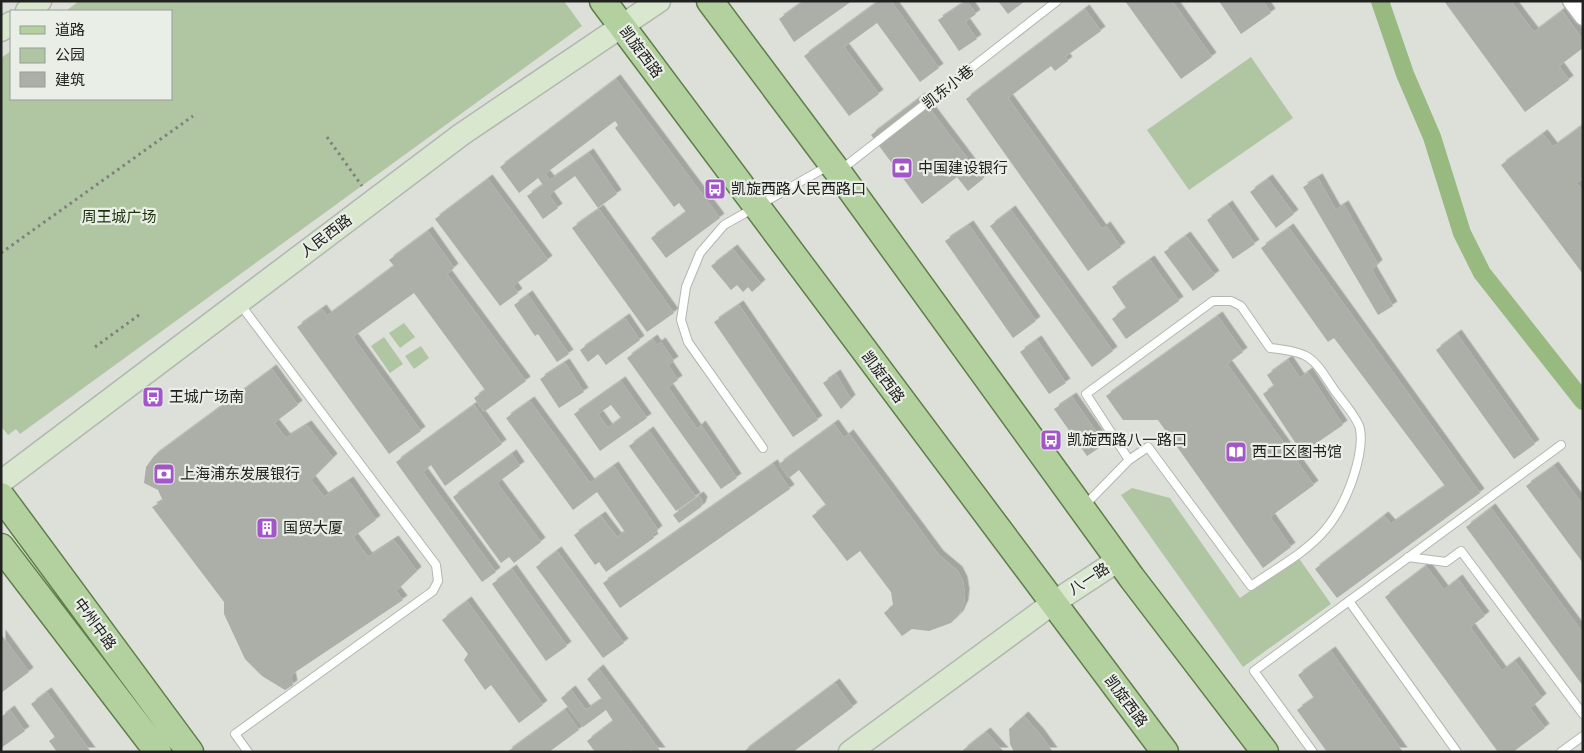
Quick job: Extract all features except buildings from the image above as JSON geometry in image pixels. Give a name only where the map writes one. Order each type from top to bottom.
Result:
[{"type":"main road","points":[[27,10],[40,1]]},
{"type":"main road","name":"凯旋西路","points":[[603,1],[1164,752]]},
{"type":"main road","name":"人民西路","points":[[1,482],[462,134],[659,1]]},
{"type":"main road","points":[[710,1],[835,168],[1083,507],[1132,578],[1265,752]]},
{"type":"main road","name":"中州中路","points":[[1,496],[190,752]]},
{"type":"main road","name":"中州中路","points":[[1,547],[158,752]]},
{"type":"main road","name":"八一路","points":[[868,752],[1120,559]]},
{"type":"main road","name":"八一路","points":[[850,752],[1056,607]]},
{"type":"street","points":[[1571,1],[1583,17]]},
{"type":"lane","name":"凯东小巷","points":[[764,448],[688,342],[681,320],[690,272],[700,253],[724,225],[835,168],[1057,1]]},
{"type":"lane","points":[[1083,507],[1129,460],[1148,447],[1251,586],[1316,542],[1335,520],[1359,459],[1360,428],[1315,361],[1296,350],[1270,348],[1241,306],[1231,301],[1213,301],[1086,394],[1129,460]]},
{"type":"lane","points":[[239,302],[436,564],[438,581],[433,591],[235,734],[248,752]]},
{"type":"lane","points":[[1313,752],[1254,671],[1561,445]]},
{"type":"lane","points":[[1408,557],[1446,562],[1461,551],[1583,714]]},
{"type":"lane","points":[[1349,601],[1457,752]]},
{"type":"lane","points":[[1562,752],[1583,736]]},
{"type":"path","points":[[1,253],[193,116]]},
{"type":"path","points":[[327,137],[373,201]]},
{"type":"path","points":[[95,348],[139,315]]},
{"type":"green space","name":"周王城广场","points":[[79,1],[564,1],[582,26],[20,434],[16,429],[8,435],[1,426],[1,58],[10,52],[10,100],[172,100],[172,10],[67,10]]},
{"type":"green space","points":[[1251,57],[1293,118],[1189,190],[1147,130]]},
{"type":"green space","points":[[404,323],[415,337],[400,348],[389,333]]},
{"type":"green space","points":[[384,337],[403,364],[390,373],[371,346]]},
{"type":"green space","points":[[421,346],[429,358],[414,369],[405,356]]},
{"type":"green space","points":[[1132,488],[1170,498],[1240,598],[1298,557],[1331,604],[1243,667],[1121,495]]},
{"type":"waterway","points":[[1380,1],[1405,74],[1432,137],[1462,233],[1482,273],[1583,401]]},
{"type":"place","name":"中国建设银行","points":[[902,168]]},
{"type":"place","name":"凯旋西路人民西路口","points":[[715,189]]},
{"type":"place","name":"王城广场南","points":[[153,397]]},
{"type":"place","name":"凯旋西路八一路口","points":[[1051,440]]},
{"type":"place","name":"西工区图书馆","points":[[1236,452]]},
{"type":"place","name":"上海浦东发展银行","points":[[164,474]]},
{"type":"place","name":"国贸大厦","points":[[267,528]]}]
